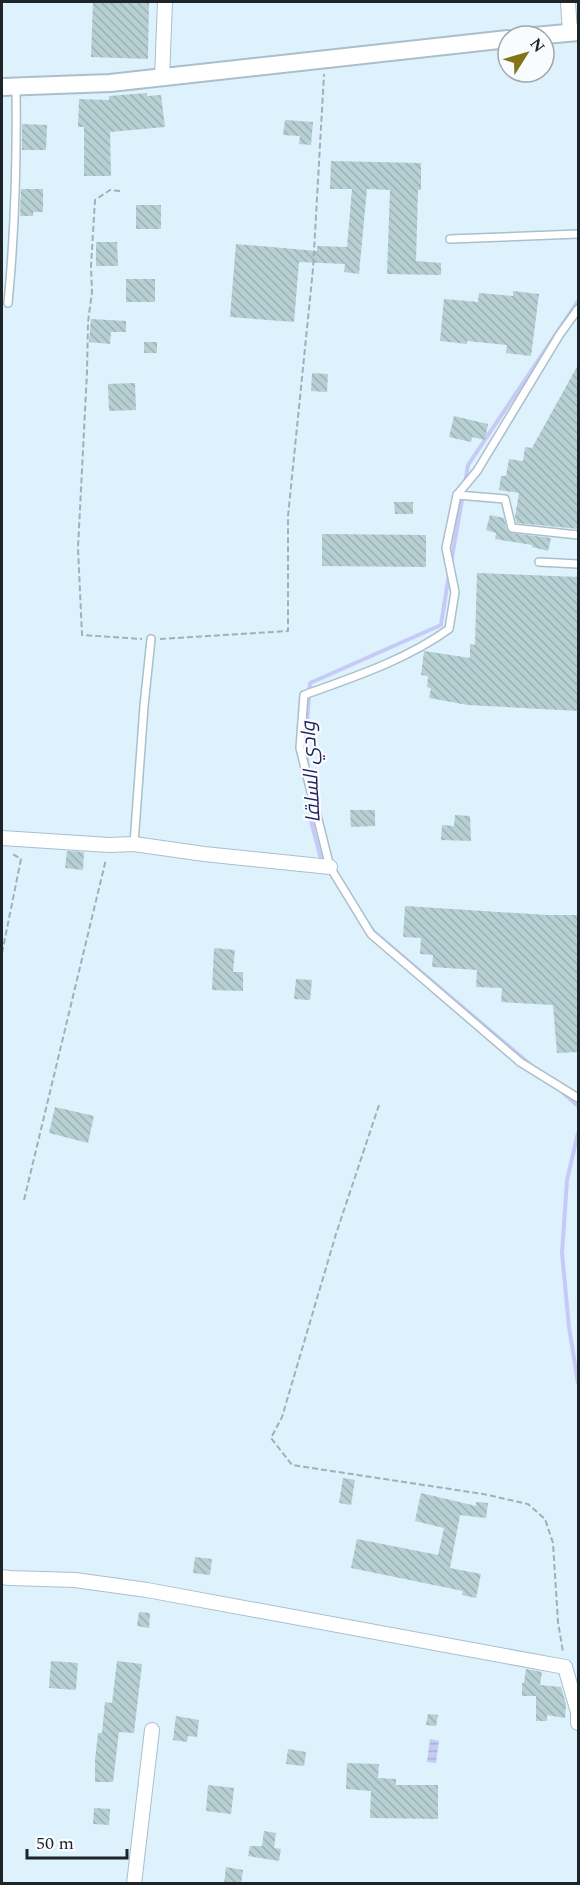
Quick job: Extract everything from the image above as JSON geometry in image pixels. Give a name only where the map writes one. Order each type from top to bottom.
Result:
[{"type":"street","points":[[162,77],[165,2]]},
{"type":"street","points":[[556,34],[574,32],[568,2]]},
{"type":"street","points":[[9,87],[82,82],[110,83],[496,40]]},
{"type":"street","points":[[2,838],[109,845],[134,844],[330,867]]},
{"type":"street","points":[[2,1576],[75,1580],[147,1590],[565,1667],[579,1723]]},
{"type":"street","points":[[134,1884],[152,1730]]},
{"type":"lane","points":[[8,303],[14,246],[16,174],[9,87]]},
{"type":"lane","points":[[450,239],[579,234]]},
{"type":"lane","points":[[579,309],[560,334],[477,471],[456,495],[446,548],[455,592],[449,629],[425,646],[344,681],[304,695],[300,748],[330,867],[371,934],[520,1062],[579,1098]]},
{"type":"lane","points":[[456,495],[505,499],[512,528],[579,535]]},
{"type":"lane","points":[[539,562],[579,564]]},
{"type":"lane","points":[[134,844],[151,639]]},
{"type":"path","points":[[120,191],[110,190],[95,200],[92,216],[90,266],[92,292],[88,322],[78,548],[82,635],[151,639],[288,632],[288,516],[313,269],[325,59]]},
{"type":"path","points":[[24,1200],[109,845]]},
{"type":"path","points":[[2,953],[21,858],[11,853]]},
{"type":"path","points":[[379,1105],[336,1233],[282,1417],[271,1438],[292,1465],[483,1494],[528,1504],[545,1519],[553,1543],[558,1622],[565,1667]]},
{"type":"water","points":[[430,1739],[439,1741],[436,1763],[427,1762]]},
{"type":"building","points":[[93,2],[149,2],[148,59],[91,57]]},
{"type":"building","points":[[147,93],[147,96],[161,95],[165,127],[110,132],[111,176],[84,176],[84,127],[78,127],[79,99],[109,100],[109,96]]},
{"type":"building","points":[[285,120],[313,122],[311,145],[299,144],[300,136],[283,135]]},
{"type":"building","points":[[22,124],[47,125],[46,150],[22,150]]},
{"type":"building","points":[[331,161],[421,163],[416,261],[441,263],[441,275],[387,274],[390,190],[367,189],[359,274],[344,272],[345,264],[299,262],[294,322],[230,317],[236,244],[317,251],[317,246],[347,247],[352,189],[330,189]]},
{"type":"building","points":[[21,189],[43,189],[43,212],[33,212],[33,216],[20,216]]},
{"type":"building","points":[[136,205],[161,205],[161,229],[136,229]]},
{"type":"building","points":[[96,242],[117,242],[118,266],[96,266]]},
{"type":"building","points":[[126,279],[155,279],[155,302],[126,302]]},
{"type":"building","points":[[513,291],[539,294],[531,356],[506,353],[507,345],[440,341],[444,299],[478,302],[479,293],[513,296]]},
{"type":"building","points":[[91,319],[126,321],[126,332],[111,332],[110,344],[89,342]]},
{"type":"building","points":[[144,342],[157,342],[157,353],[144,353]]},
{"type":"building","points":[[579,363],[579,529],[517,523],[515,517],[519,493],[499,490],[501,476],[506,476],[509,459],[523,461],[525,447],[532,448]]},
{"type":"building","points":[[312,373],[328,374],[327,392],[311,391]]},
{"type":"building","points":[[135,383],[136,410],[109,411],[108,384]]},
{"type":"building","points":[[454,416],[488,424],[485,440],[472,437],[471,442],[449,437]]},
{"type":"building","points":[[394,502],[413,502],[413,514],[395,514]]},
{"type":"building","points":[[490,515],[504,518],[507,530],[511,533],[551,538],[548,551],[532,547],[532,545],[495,539],[496,533],[486,530]]},
{"type":"building","points":[[322,534],[426,535],[426,567],[322,566]]},
{"type":"building","points":[[477,573],[579,577],[579,711],[468,705],[429,698],[431,688],[427,687],[428,676],[421,675],[424,651],[470,658],[470,644],[475,645]]},
{"type":"building","points":[[350,810],[375,810],[375,826],[351,827]]},
{"type":"building","points":[[455,815],[470,816],[471,841],[441,840],[442,825],[454,826]]},
{"type":"building","points":[[67,851],[84,852],[83,870],[65,868]]},
{"type":"building","points":[[405,906],[579,915],[579,1052],[557,1053],[553,1005],[501,1002],[502,988],[476,987],[477,970],[432,967],[433,955],[420,954],[421,938],[403,937]]},
{"type":"building","points":[[214,948],[235,950],[233,972],[243,972],[243,991],[212,990]]},
{"type":"building","points":[[296,979],[312,980],[310,1000],[294,999]]},
{"type":"building","points":[[55,1107],[94,1116],[88,1143],[49,1133]]},
{"type":"building","points":[[343,1478],[355,1480],[351,1505],[339,1503]]},
{"type":"building","points":[[421,1493],[476,1506],[476,1502],[488,1503],[486,1518],[460,1515],[450,1568],[481,1574],[476,1598],[462,1595],[463,1591],[351,1568],[357,1539],[438,1555],[444,1528],[415,1521]]},
{"type":"building","points":[[195,1557],[212,1559],[210,1575],[193,1573]]},
{"type":"building","points":[[139,1612],[150,1613],[149,1628],[137,1626]]},
{"type":"building","points":[[51,1661],[78,1663],[76,1690],[49,1688]]},
{"type":"building","points":[[117,1661],[142,1664],[134,1733],[119,1732],[113,1782],[95,1782],[98,1733],[102,1733],[105,1702],[112,1703]]},
{"type":"building","points":[[526,1669],[542,1672],[540,1685],[561,1687],[566,1704],[565,1718],[547,1715],[547,1721],[536,1721],[536,1696],[522,1696],[522,1683],[524,1683]]},
{"type":"building","points":[[428,1714],[438,1715],[436,1726],[426,1725]]},
{"type":"building","points":[[176,1716],[199,1720],[197,1737],[188,1736],[187,1742],[173,1740]]},
{"type":"building","points":[[288,1749],[306,1752],[304,1766],[286,1764]]},
{"type":"building","points":[[347,1763],[379,1764],[378,1778],[396,1779],[396,1785],[438,1785],[438,1819],[370,1818],[371,1791],[346,1789]]},
{"type":"building","points":[[208,1785],[234,1788],[231,1814],[206,1811]]},
{"type":"building","points":[[94,1808],[110,1809],[109,1825],[93,1824]]},
{"type":"building","points":[[264,1831],[276,1833],[274,1848],[281,1849],[279,1861],[248,1856],[250,1846],[262,1846]]},
{"type":"building","points":[[226,1867],[243,1870],[241,1884],[224,1884]]},
{"type":"waterway","name":"وادي السلقا","points":[[465,484],[468,465],[578,301]]},
{"type":"waterway","name":"وادي السلقا","points":[[451,563],[463,494]]},
{"type":"waterway","name":"وادي السلقا","points":[[307,763],[306,736],[310,683],[441,625],[449,574]]},
{"type":"waterway","name":"وادي السلقا","points":[[309,794],[311,821],[322,863]]},
{"type":"waterway","name":"وادي السلقا","points":[[370,926],[374,932],[532,1066]]},
{"type":"waterway","name":"وادي السلقا","points":[[561,1091],[578,1106]]},
{"type":"waterway","name":"وادي السلقا","points":[[578,1133],[567,1180],[562,1253],[569,1327],[578,1383]]}]
